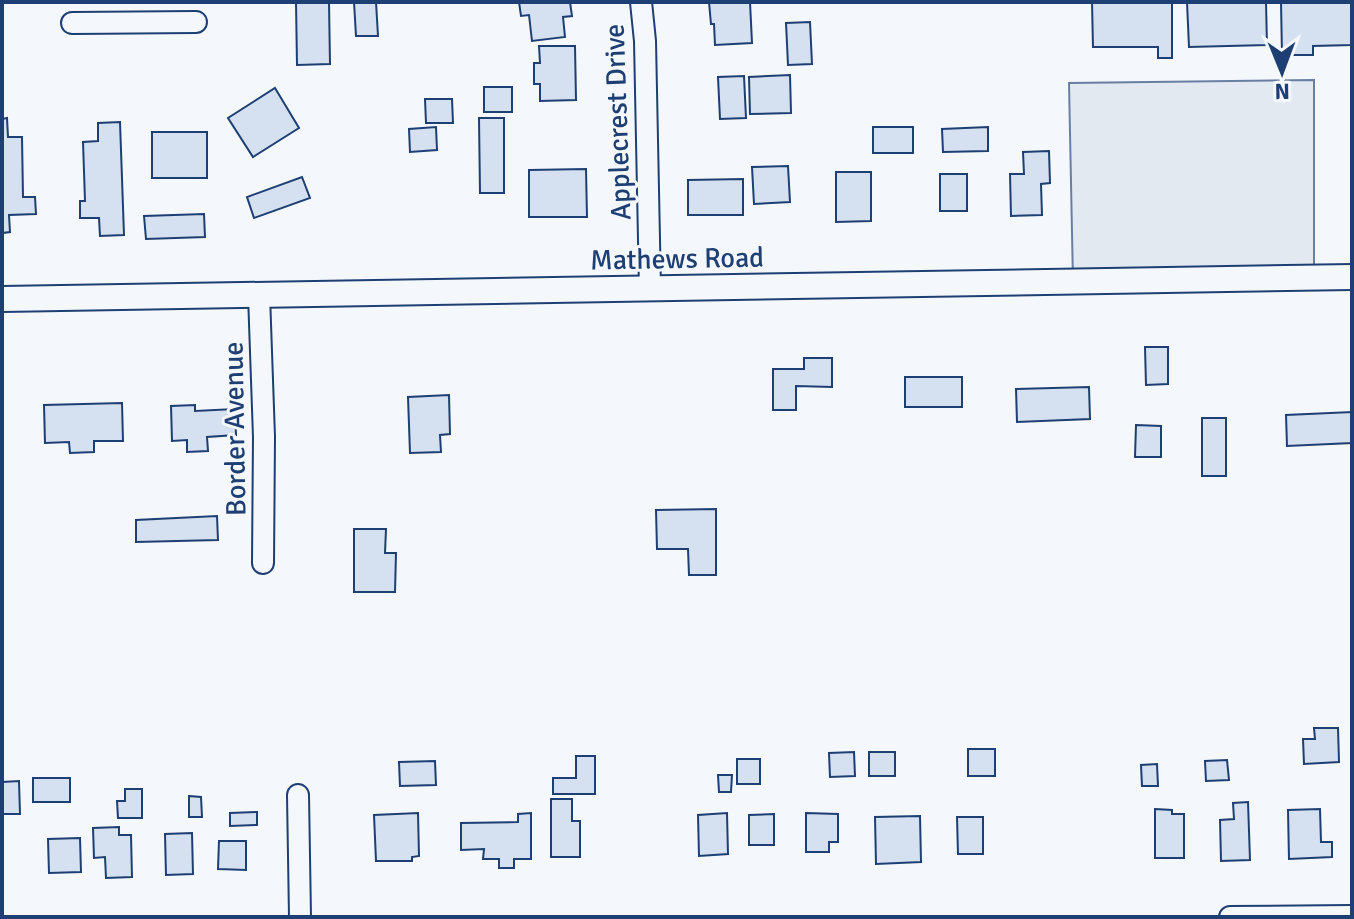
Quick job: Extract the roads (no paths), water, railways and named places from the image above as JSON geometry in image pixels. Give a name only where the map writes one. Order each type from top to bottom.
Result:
[{"type":"street","name":"Applecrest Drive","points":[[641,2],[645,41],[650,289]]},
{"type":"street","points":[[72,23],[129,12],[196,22]]},
{"type":"street","name":"Mathews Road","points":[[2,299],[1352,277]]},
{"type":"street","name":"Border Avenue","points":[[259,295],[264,437],[263,563]]},
{"type":"street","points":[[298,795],[300,917]]},
{"type":"street","points":[[1230,917],[1352,916]]}]
